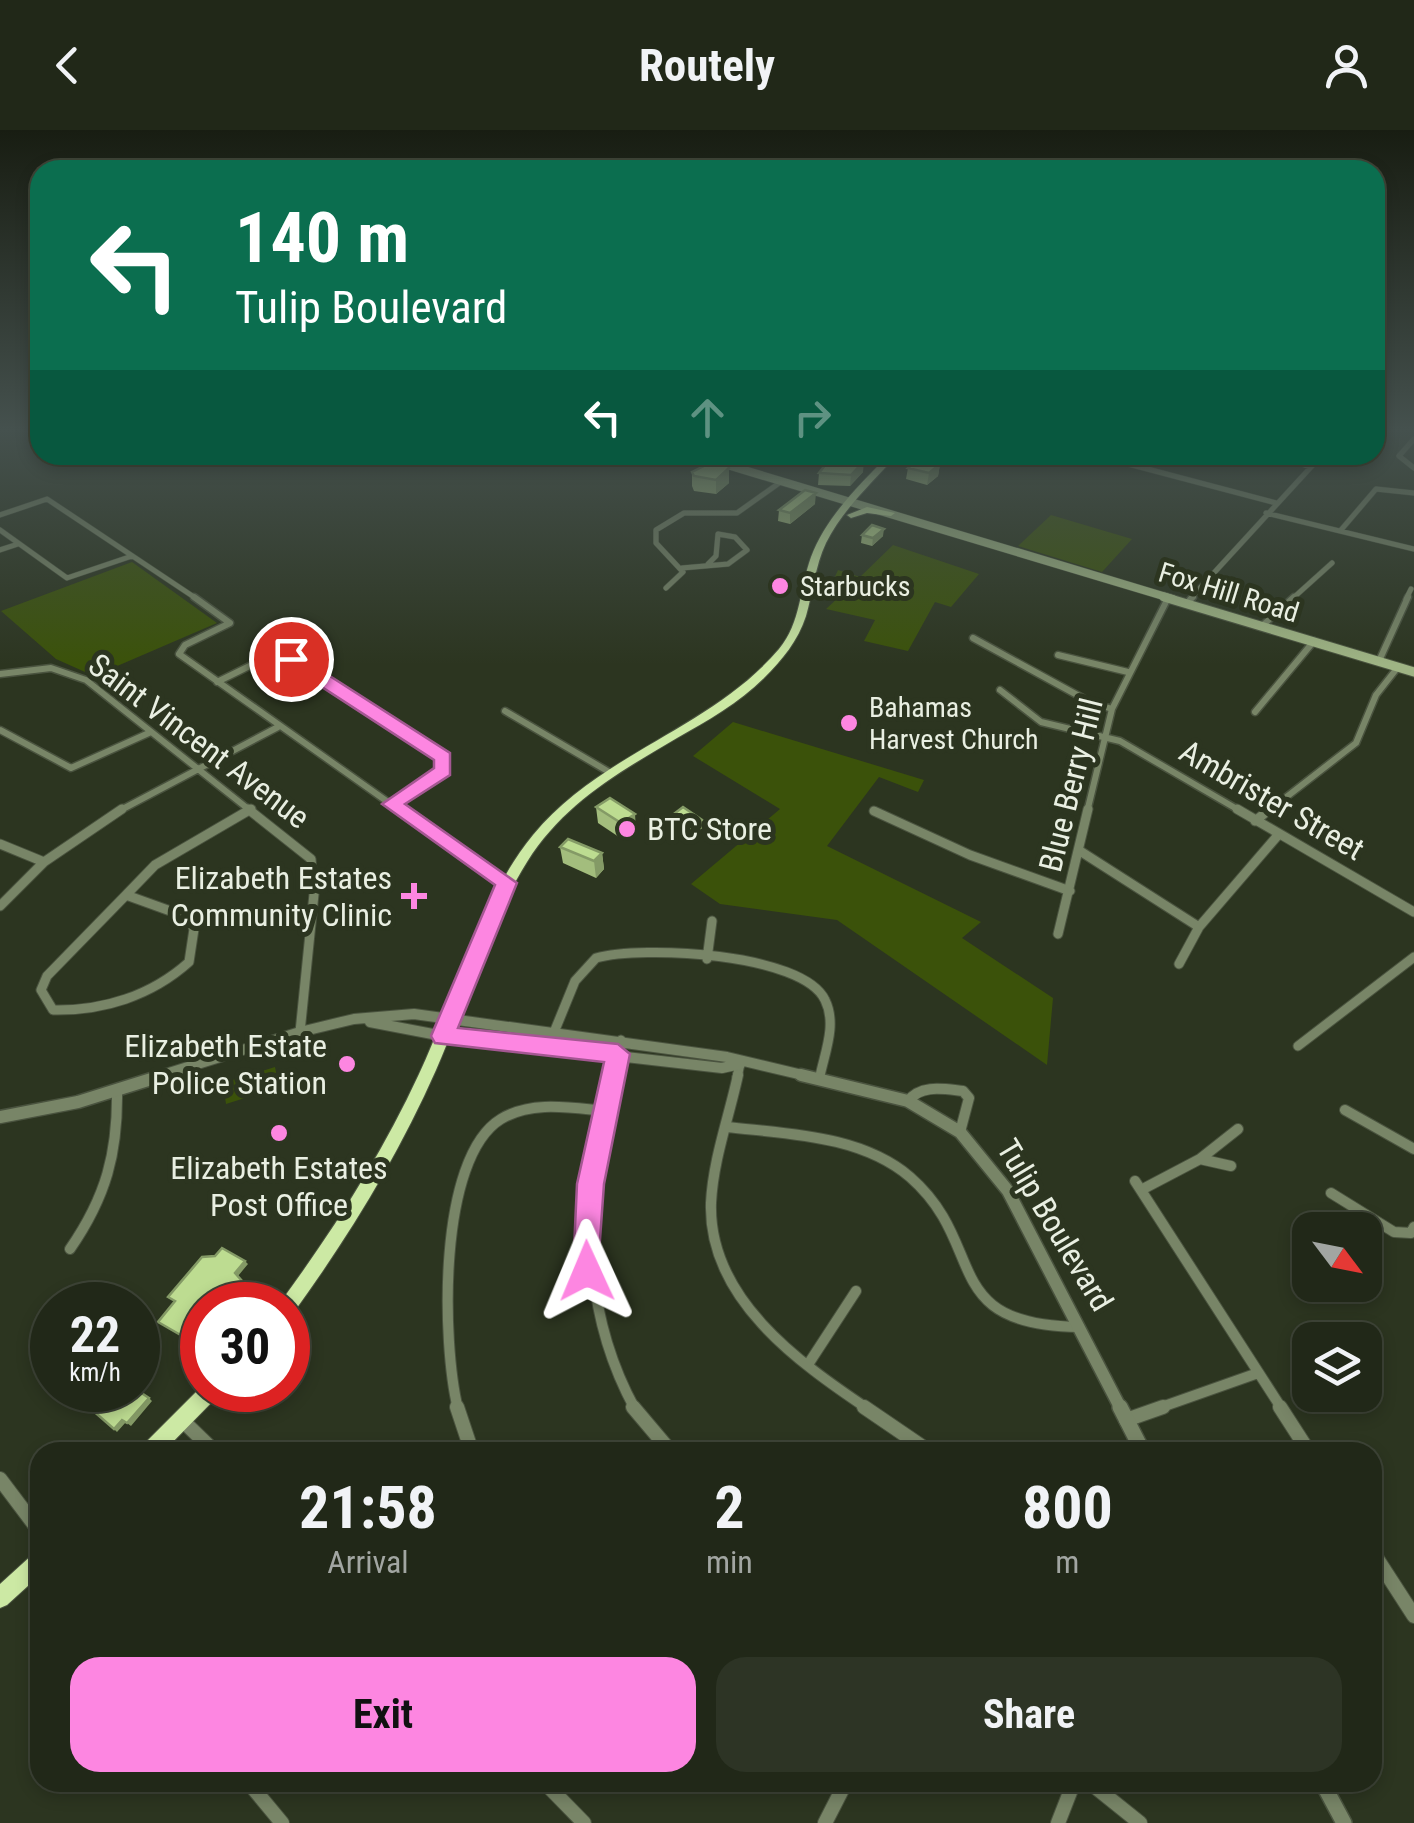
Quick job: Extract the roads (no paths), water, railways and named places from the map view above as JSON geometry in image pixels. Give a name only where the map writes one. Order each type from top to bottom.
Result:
[{"type":"highway","points":[[305,1282],[349,1218],[400,1128],[506,883],[549,821],[609,772],[740,693],[770,667],[794,634],[822,543],[851,507]]},
{"type":"highway","points":[[810,586],[854,507]]},
{"type":"highway","points":[[851,515],[867,510],[891,513]]},
{"type":"highway","points":[[160,1442],[191,1412]]},
{"type":"highway","points":[[0,1598],[30,1570]]},
{"type":"main road","name":"Fox Hill Road","points":[[874,507],[916,519]]},
{"type":"main road","name":"Fox Hill Road","points":[[882,507],[1414,672]]},
{"type":"street","points":[[0,516],[25,507]]},
{"type":"street","points":[[59,507],[230,623],[181,648],[182,656],[278,727],[506,883]]},
{"type":"street","points":[[666,588],[682,577],[682,568],[656,543],[656,530],[662,524],[688,512],[731,515],[748,507]]},
{"type":"street","points":[[1186,603],[1272,507]]},
{"type":"street","points":[[1340,530],[1360,507]]},
{"type":"street","points":[[1266,513],[1414,549]]},
{"type":"street","points":[[0,530],[67,578],[132,556]]},
{"type":"street","points":[[682,568],[740,560],[747,550],[735,536],[718,534],[716,556],[708,564]]},
{"type":"street","points":[[0,550],[18,544]]},
{"type":"street","points":[[1262,626],[1332,563]]},
{"type":"street","points":[[1379,661],[1411,589]]},
{"type":"street","name":"Blue Berry Hill","points":[[1058,934],[1112,709],[1168,598]]},
{"type":"street","points":[[973,638],[1112,709]]},
{"type":"street","points":[[1255,712],[1314,642]]},
{"type":"street","points":[[217,682],[280,651],[446,760],[438,775],[392,804]]},
{"type":"street","points":[[1058,655],[1128,672]]},
{"type":"street","points":[[1255,820],[1356,743],[1376,695],[1398,667]]},
{"type":"street","name":"Saint Vincent Avenue","points":[[0,674],[51,668],[78,676],[295,842],[311,859],[315,870],[300,1032]]},
{"type":"street","points":[[1000,690],[1042,722],[1104,736]]},
{"type":"street","points":[[506,712],[609,772]]},
{"type":"street","points":[[0,906],[44,862],[103,819],[278,727]]},
{"type":"street","points":[[0,730],[71,768],[151,732]]},
{"type":"street","name":"Ambrister Street","points":[[1104,736],[1120,740],[1414,912]]},
{"type":"street","points":[[124,894],[187,917],[194,929],[189,962],[158,986],[136,994],[68,1012],[53,1010],[41,990],[47,976],[124,894],[173,851],[252,810]]},
{"type":"street","points":[[874,811],[970,855],[1070,892]]},
{"type":"street","points":[[1179,964],[1199,927],[1278,834]]},
{"type":"street","points":[[0,844],[44,862]]},
{"type":"street","points":[[1080,851],[1199,927]]},
{"type":"street","points":[[707,959],[712,922]]},
{"type":"street","points":[[555,1030],[579,973],[603,954],[645,952],[785,970],[818,987],[831,1015],[820,1076]]},
{"type":"street","points":[[1298,1046],[1414,956]]},
{"type":"street","name":"Tulip Boulevard","points":[[0,1117],[117,1090],[300,1032],[354,1020],[414,1014],[622,1040],[820,1076],[908,1102],[960,1132],[1008,1191],[1082,1326],[1138,1442]]},
{"type":"street","name":"Tulip Boulevard","points":[[354,1020],[443,1036],[722,1068],[740,1064]]},
{"type":"street","points":[[622,1040],[587,1211],[587,1271],[598,1316],[632,1406],[662,1442]]},
{"type":"street","points":[[740,1064],[711,1206],[714,1243],[733,1287],[762,1329],[916,1442]]},
{"type":"street","points":[[908,1102],[914,1092],[934,1088],[962,1091],[969,1098],[969,1108],[960,1132]]},
{"type":"street","points":[[70,1249],[102,1205],[114,1167],[117,1090]]},
{"type":"street","points":[[469,1442],[447,1364],[443,1314],[452,1226],[475,1146],[488,1128],[530,1108],[606,1111]]},
{"type":"street","points":[[1345,1110],[1414,1149]]},
{"type":"street","points":[[728,1128],[849,1146],[880,1159],[920,1188],[985,1300],[1006,1320],[1037,1330],[1082,1326]]},
{"type":"street","points":[[1238,1129],[1200,1159],[1138,1186],[1303,1442]]},
{"type":"street","points":[[1200,1159],[1231,1166]]},
{"type":"street","points":[[1330,1194],[1394,1232],[1411,1233],[1414,1227]]},
{"type":"street","points":[[808,1363],[856,1291]]},
{"type":"street","points":[[1126,1420],[1258,1373]]},
{"type":"street","points":[[183,1420],[205,1442]]},
{"type":"street","points":[[0,1480],[30,1519]]},
{"type":"street","points":[[1382,1566],[1414,1616]]},
{"type":"street","points":[[256,1792],[282,1823]]},
{"type":"street","points":[[554,1792],[584,1823]]},
{"type":"street","points":[[825,1823],[841,1792]]},
{"type":"street","points":[[1058,1823],[1070,1792]]},
{"type":"street","points":[[1101,1792],[1140,1823]]},
{"type":"street","points":[[1327,1792],[1344,1823]]},
{"type":"place","name":"Starbucks","points":[[780,586]]},
{"type":"place","name":"Bahamas Harvest Church","points":[[849,723]]},
{"type":"place","name":"BTC Store","points":[[627,829]]},
{"type":"place","name":"Elizabeth Estates Community Clinic","points":[[414,896]]},
{"type":"place","name":"Elizabeth Estate Police Station","points":[[347,1064]]},
{"type":"place","name":"Elizabeth Estates Post Office","points":[[279,1133]]}]
